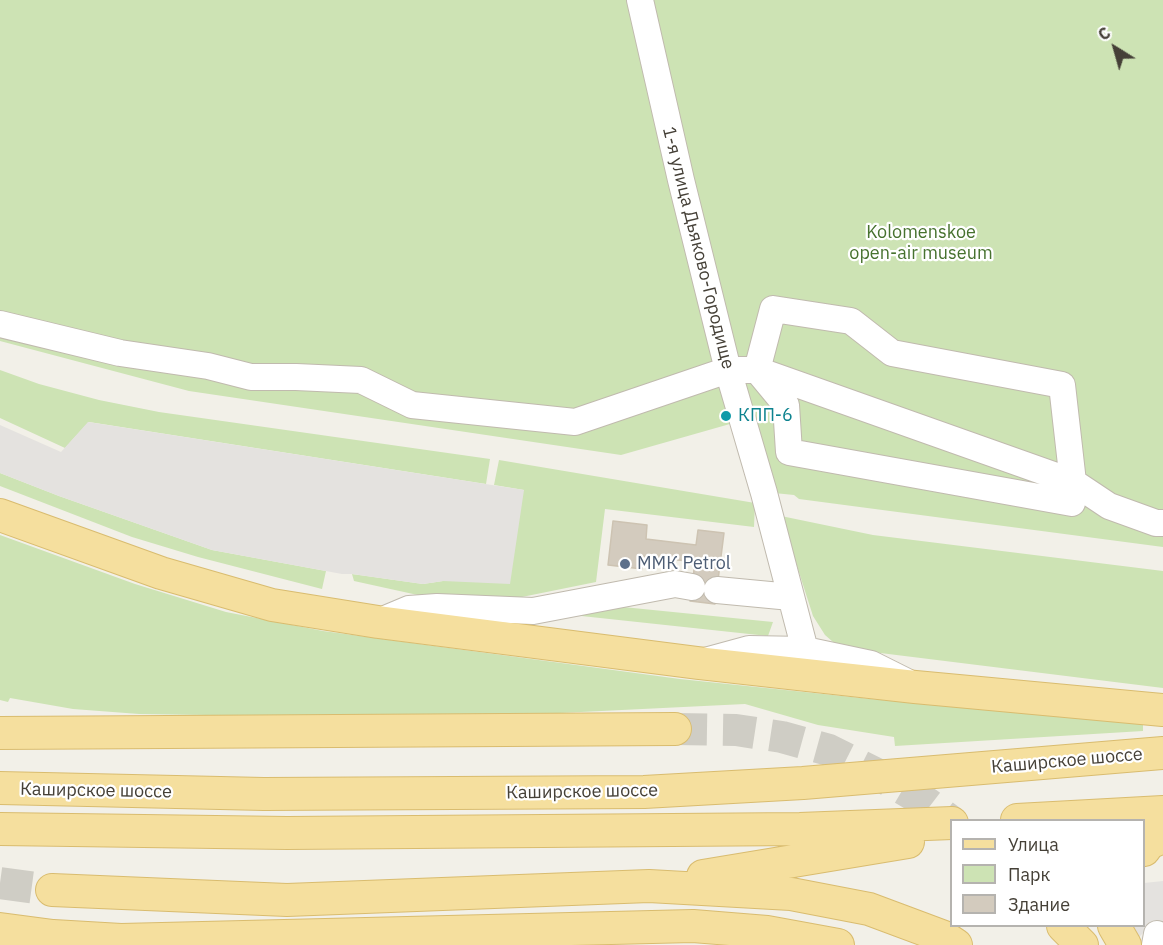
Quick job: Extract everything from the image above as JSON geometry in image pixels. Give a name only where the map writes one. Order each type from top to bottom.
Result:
[{"type":"main road","points":[[0,515],[161,573],[272,605],[378,622],[698,663],[915,687],[1163,710]]},
{"type":"main road","points":[[0,710],[86,734]]},
{"type":"main road","points":[[0,733],[675,729]]},
{"type":"main road","name":"Каширское шоссе","points":[[0,789],[264,794],[644,792],[803,783],[1163,753]]},
{"type":"main road","points":[[1045,819],[1163,812]]},
{"type":"main road","name":"Каширское шоссе","points":[[0,830],[286,832],[716,830],[950,823]]},
{"type":"main road","points":[[649,886],[950,835]]},
{"type":"main road","points":[[1145,848],[1149,843],[1163,837]]},
{"type":"main road","points":[[52,890],[287,900],[649,886],[802,896],[869,909],[944,937],[956,945]]},
{"type":"main road","points":[[0,929],[53,936],[121,940],[693,926],[767,932],[838,945]]},
{"type":"main road","points":[[1064,927],[1082,945]]},
{"type":"main road","points":[[1115,927],[1125,945]]},
{"type":"street","name":"1-я улица Дьяково-Городище","points":[[640,0],[728,370],[764,493],[805,650]]},
{"type":"street","points":[[772,309],[850,321],[892,353],[1062,385],[1073,482],[1072,503],[789,452],[786,405],[757,370],[772,309]]},
{"type":"street","points":[[0,324],[120,353],[208,366],[251,377],[361,381],[412,405],[575,422],[728,370],[757,370],[1073,482],[1109,506],[1156,523],[1163,523]]},
{"type":"street","points":[[378,622],[409,609],[437,607],[533,611],[675,584],[692,587]]},
{"type":"street","points":[[717,590],[791,597]]},
{"type":"street","points":[[698,663],[749,649],[805,650],[871,664],[915,687]]},
{"type":"green space","name":"Kolomenskoe open-air museum","points":[[0,0],[1163,0],[1163,547],[799,499],[794,495],[774,493],[751,418],[621,455],[189,391],[0,341]]},
{"type":"green space","points":[[0,370],[39,384],[99,400],[159,412],[490,459],[486,484],[89,422],[65,448],[0,418]]},
{"type":"green space","points":[[499,460],[755,503],[754,527],[605,509],[596,582],[507,600],[445,601],[354,581],[352,574],[423,584],[443,581],[524,490],[494,485]]},
{"type":"green space","points":[[0,473],[212,550],[326,571],[322,589],[198,557],[132,537],[0,486]]},
{"type":"green space","points":[[781,516],[873,535],[1163,571],[1163,688],[840,648],[825,635],[813,616]]},
{"type":"green space","points":[[0,535],[135,584],[226,612],[323,631],[680,679],[871,699],[1143,722],[1143,731],[895,746],[894,737],[818,725],[745,704],[540,714],[273,716],[139,714],[73,709],[10,698],[8,702],[0,700]]},
{"type":"green space","points":[[623,607],[773,622],[768,636],[572,615]]},
{"type":"shaded area","points":[[88,422],[524,490],[510,584],[443,581],[423,584],[342,574],[212,550],[0,473],[0,425],[61,452]]},
{"type":"shaded area","points":[[1163,881],[1163,940],[1150,926],[1139,937],[1134,927],[1145,927],[1145,883]]},
{"type":"building","name":"ММК Petrol","points":[[613,521],[647,525],[646,539],[696,545],[698,530],[724,533],[715,604],[690,601],[695,562],[644,556],[642,569],[608,565]]},
{"type":"tunnel","points":[[675,729],[736,730],[782,737],[829,750],[879,775],[927,803],[950,820]]},
{"type":"tunnel","points":[[0,883],[52,890]]},
{"type":"place","name":"КПП-6","points":[[726,416]]},
{"type":"place","name":"ММК Petrol","points":[[625,564]]}]
